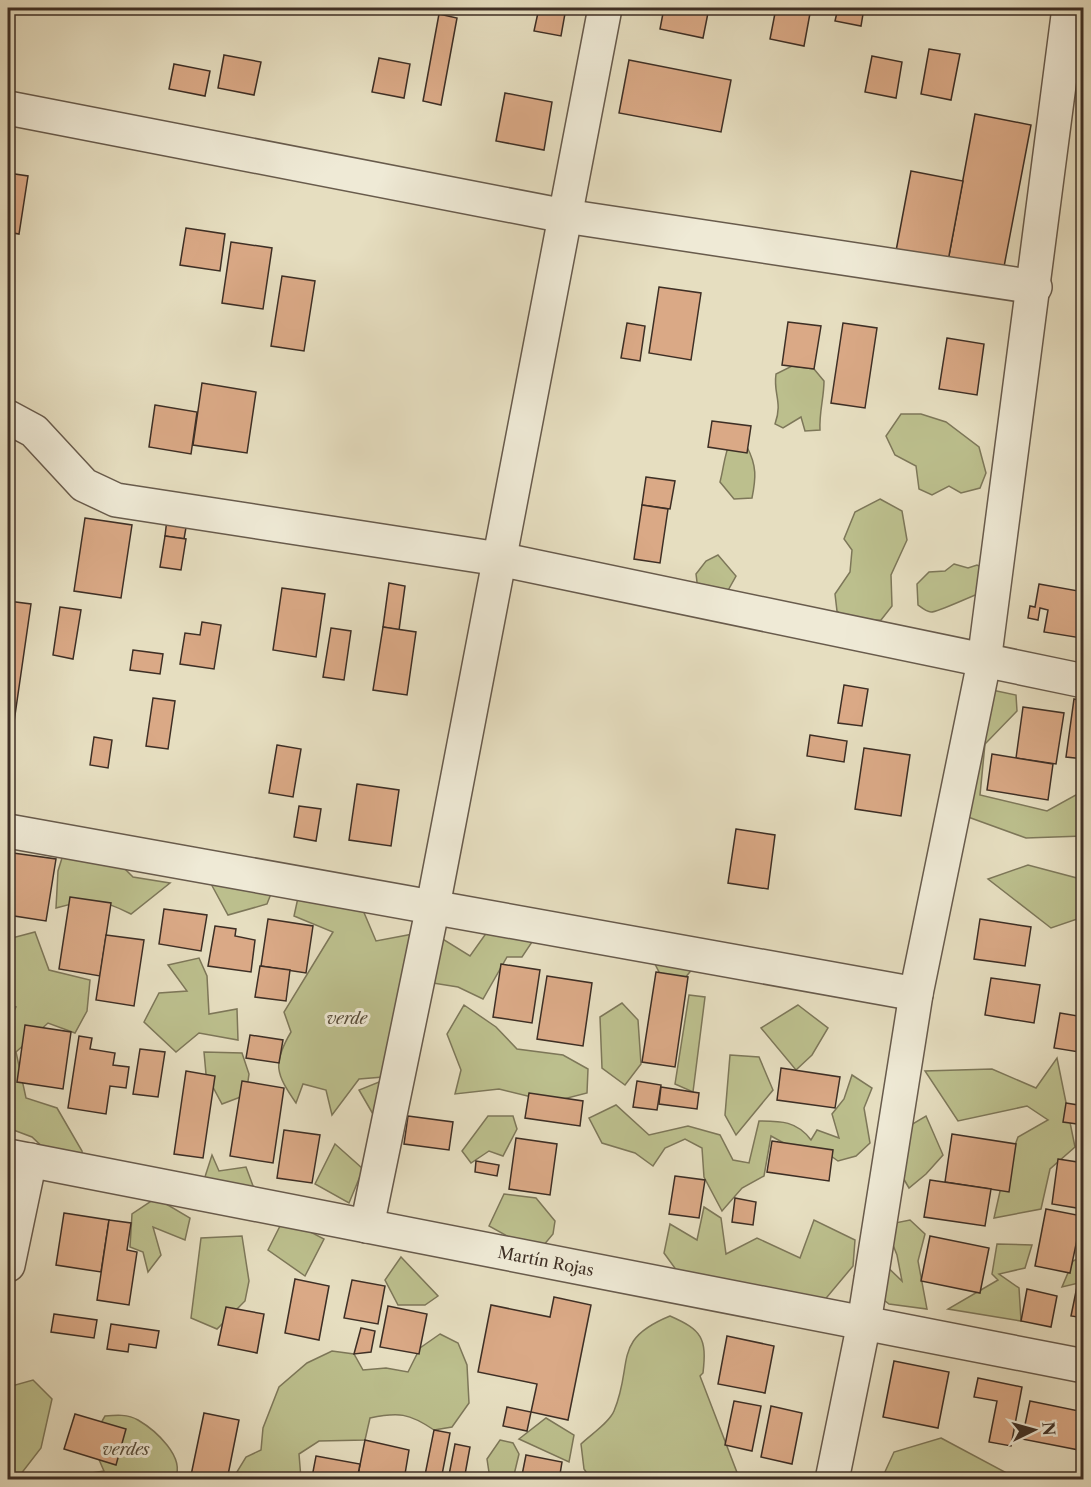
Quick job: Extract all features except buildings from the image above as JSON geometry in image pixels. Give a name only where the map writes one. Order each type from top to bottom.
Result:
[{"type":"street","points":[[367,1226],[433,906],[605,8]]},
{"type":"street","points":[[832,1479],[864,1323],[916,994],[984,662],[1073,21]]},
{"type":"street","points":[[8,108],[565,216],[1035,287]]},
{"type":"street","points":[[8,417],[34,431],[84,485],[116,500],[499,559],[1083,681]]},
{"type":"street","points":[[8,831],[916,994]]},
{"type":"street","points":[[8,1265],[19,1158]]},
{"type":"street","name":"Martín Rojas","points":[[19,1158],[1083,1366]]},
{"type":"green space","points":[[792,366],[814,369],[824,381],[820,430],[805,431],[801,417],[783,428],[775,424],[778,410],[776,374]]},
{"type":"green space","points":[[901,414],[921,414],[946,422],[979,447],[986,473],[980,488],[961,493],[949,486],[932,495],[919,489],[916,466],[895,455],[886,436]]},
{"type":"green space","points":[[730,442],[747,447],[753,460],[755,472],[752,498],[734,499],[720,482]]},
{"type":"green space","points":[[880,499],[902,511],[907,540],[891,575],[892,606],[881,620],[849,621],[837,611],[835,594],[850,572],[852,550],[844,539],[855,512]]},
{"type":"green space","points":[[718,555],[736,576],[726,594],[698,590],[696,574],[706,561]]},
{"type":"green space","points":[[954,564],[968,568],[977,565],[987,570],[981,593],[934,612],[918,605],[917,584],[929,572],[945,571]]},
{"type":"green space","points":[[992,690],[1016,695],[1017,711],[985,744],[980,795],[1047,811],[1083,791],[1083,836],[1026,838],[957,813]]},
{"type":"green space","points":[[100,844],[133,877],[170,883],[131,914],[111,905],[94,902],[56,908],[58,871],[66,845]]},
{"type":"green space","points":[[1083,844],[1083,922],[1077,919],[1051,928],[988,879],[1028,865],[1077,878]]},
{"type":"green space","name":"verde","points":[[304,870],[351,882],[376,941],[413,934],[383,1077],[359,1079],[332,1115],[326,1090],[303,1084],[296,1103],[284,1084],[279,1069],[281,1053],[291,1032],[284,1012],[333,932],[294,916]]},
{"type":"green space","points":[[278,876],[267,904],[228,915],[210,882]]},
{"type":"green space","points":[[497,918],[532,942],[522,957],[507,957],[483,999],[458,987],[420,981],[438,936],[470,956]]},
{"type":"green space","points":[[35,932],[49,970],[90,980],[87,1011],[75,1033],[48,1023],[16,1052],[26,1098],[57,1108],[82,1151],[84,1170],[73,1176],[32,1137],[8,1128],[8,1022],[16,1007],[8,1004],[8,939]]},
{"type":"green space","points":[[199,958],[207,976],[209,1014],[237,1009],[238,1040],[199,1033],[176,1052],[144,1022],[159,993],[187,991],[168,965]]},
{"type":"green space","points":[[653,960],[693,968],[681,983],[667,988]]},
{"type":"green space","points":[[689,995],[705,997],[693,1092],[675,1084]]},
{"type":"green space","points":[[622,1003],[638,1020],[641,1064],[625,1085],[602,1068],[600,1017]]},
{"type":"green space","points":[[464,1005],[496,1027],[517,1049],[563,1055],[588,1069],[587,1093],[552,1102],[499,1089],[455,1094],[461,1070],[447,1034]]},
{"type":"green space","points":[[798,1005],[828,1028],[812,1055],[796,1070],[761,1028]]},
{"type":"green space","points":[[204,1052],[242,1053],[249,1074],[246,1095],[222,1104],[206,1074]]},
{"type":"green space","points":[[730,1055],[759,1057],[773,1090],[736,1135],[725,1115]]},
{"type":"green space","points":[[1057,1058],[1075,1147],[1050,1169],[1041,1209],[994,1218],[1003,1178],[1018,1137],[1048,1120],[1027,1106],[958,1121],[925,1071],[992,1069],[1036,1088]]},
{"type":"green space","points":[[852,1075],[872,1088],[864,1108],[870,1143],[856,1156],[838,1161],[824,1151],[802,1153],[771,1136],[764,1176],[742,1188],[722,1211],[704,1177],[702,1148],[685,1139],[665,1148],[653,1166],[635,1153],[602,1143],[589,1118],[616,1105],[649,1135],[688,1126],[720,1135],[733,1160],[749,1163],[759,1121],[788,1123],[800,1129],[811,1140],[817,1130],[839,1138],[832,1114],[844,1099]]},
{"type":"green space","points":[[389,1078],[377,1121],[359,1090]]},
{"type":"green space","points":[[488,1116],[513,1116],[517,1129],[503,1156],[489,1151],[471,1163],[462,1151]]},
{"type":"green space","points":[[926,1116],[943,1155],[909,1188],[882,1142]]},
{"type":"green space","points":[[335,1144],[363,1169],[349,1203],[315,1184]]},
{"type":"green space","points":[[212,1155],[219,1171],[246,1167],[256,1194],[203,1183]]},
{"type":"green space","points":[[504,1194],[536,1198],[555,1221],[553,1234],[543,1246],[516,1241],[489,1226]]},
{"type":"green space","points":[[156,1198],[190,1218],[185,1240],[153,1227],[161,1255],[148,1272],[143,1252],[130,1247],[132,1214]]},
{"type":"green space","points":[[704,1207],[721,1218],[726,1254],[757,1238],[800,1258],[814,1220],[855,1240],[853,1266],[817,1309],[690,1289],[664,1253],[670,1224],[697,1240]]},
{"type":"green space","points":[[284,1218],[324,1239],[305,1276],[268,1250]]},
{"type":"green space","points":[[910,1220],[925,1234],[918,1261],[927,1309],[889,1304],[854,1276],[878,1258],[902,1281],[897,1255],[885,1225]]},
{"type":"green space","points":[[242,1236],[249,1281],[245,1301],[217,1329],[191,1318],[201,1238]]},
{"type":"green space","points":[[997,1244],[1032,1245],[1025,1268],[999,1274],[1019,1288],[1021,1321],[948,1309],[998,1280],[992,1274]]},
{"type":"green space","points":[[1083,1256],[1083,1282],[1062,1287],[1073,1261]]},
{"type":"green space","points":[[401,1257],[438,1296],[425,1305],[398,1305],[385,1280]]},
{"type":"green space","points":[[670,1316],[696,1331],[703,1343],[703,1373],[700,1376],[738,1475],[759,1479],[591,1479],[584,1469],[581,1444],[612,1415],[620,1394],[627,1354],[632,1344],[639,1334],[651,1325]]},
{"type":"green space","points":[[440,1334],[458,1343],[467,1365],[469,1403],[452,1427],[434,1430],[403,1415],[370,1418],[365,1440],[319,1441],[299,1454],[301,1479],[232,1480],[246,1457],[261,1450],[263,1428],[279,1387],[307,1363],[332,1351],[354,1354],[363,1370],[386,1368],[408,1372],[420,1348]]},
{"type":"green space","points":[[33,1380],[52,1399],[41,1448],[17,1479],[8,1479],[8,1387]]},
{"type":"green space","name":"verdes","points":[[118,1415],[138,1420],[160,1437],[173,1453],[177,1471],[175,1479],[90,1480],[92,1473],[104,1471],[97,1455],[95,1437],[105,1416]]},
{"type":"green space","points":[[546,1418],[574,1435],[569,1462],[519,1439]]},
{"type":"green space","points":[[941,1438],[1018,1479],[886,1479],[884,1474],[894,1452]]},
{"type":"green space","points":[[500,1440],[513,1443],[519,1454],[513,1479],[490,1479],[487,1459]]}]
